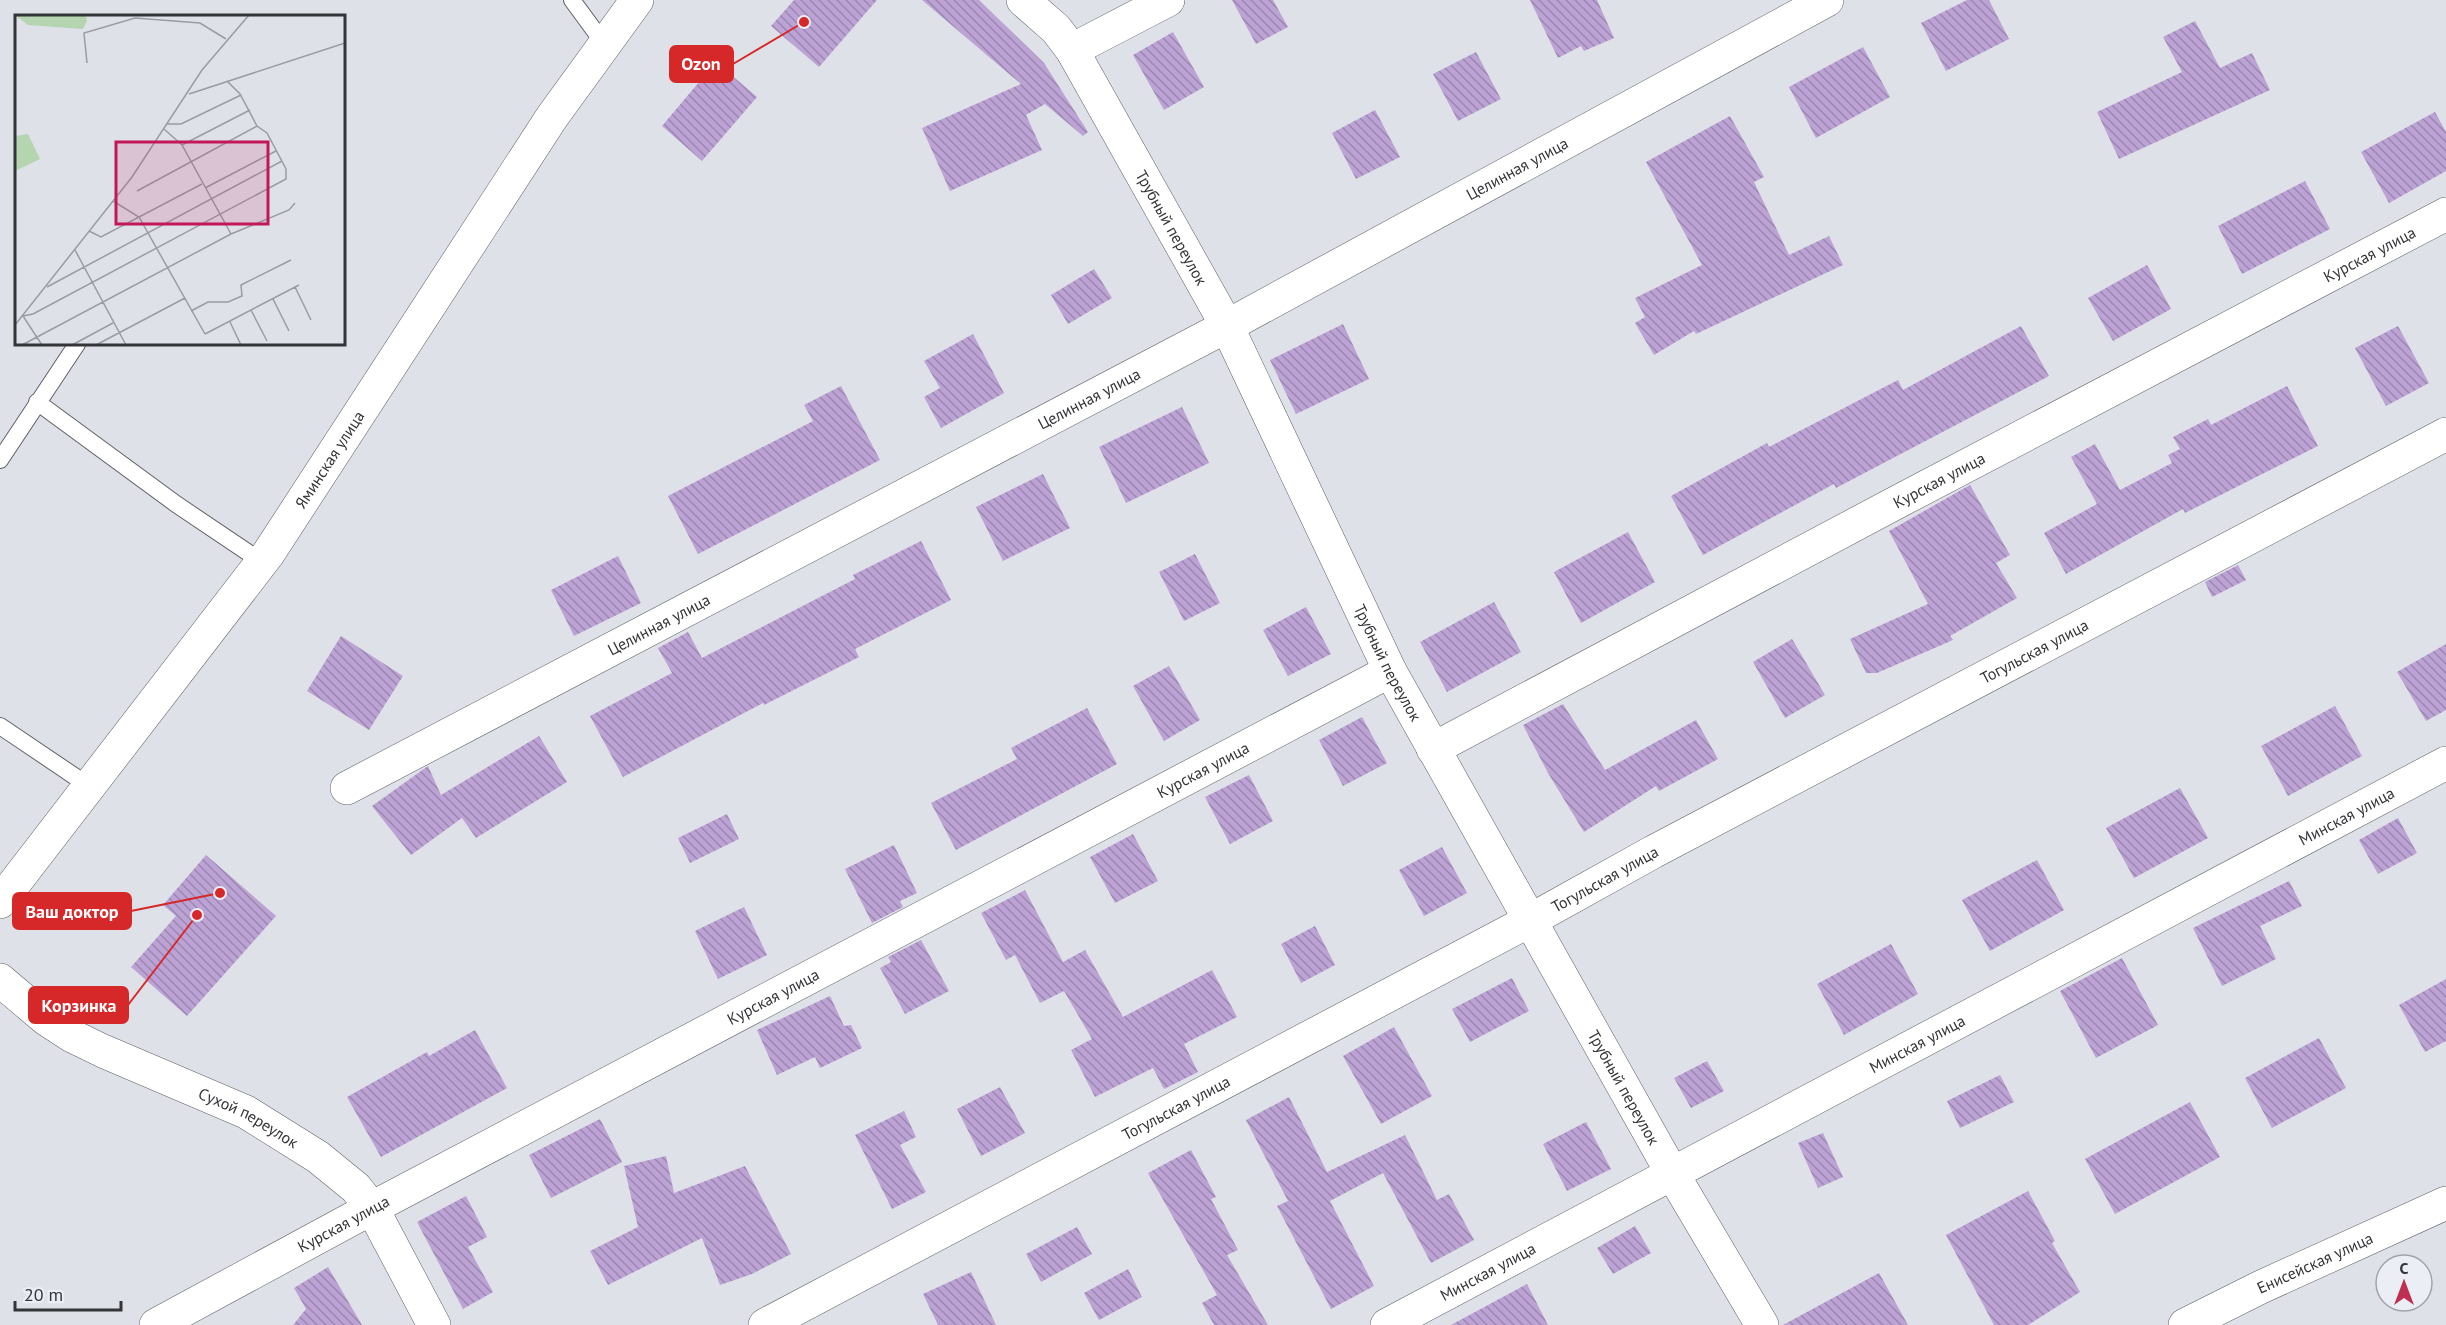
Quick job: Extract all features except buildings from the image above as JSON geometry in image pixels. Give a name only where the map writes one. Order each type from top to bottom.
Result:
[{"type":"street","name":"Яминская улица","points":[[0,902],[262,562],[552,117],[637,0]]},
{"type":"street","name":"Трубный переулок","points":[[1023,0],[1056,29],[1072,50],[1227,326],[1390,670],[1672,1173],[1762,1325]]},
{"type":"street","points":[[1072,50],[1168,0]]},
{"type":"street","name":"Целинная улица","points":[[347,788],[1227,326],[1827,0]]},
{"type":"street","name":"Курская улица","points":[[1433,748],[2446,214]]},
{"type":"street","name":"Тогульская улица","points":[[765,1325],[1529,921],[1664,846],[2446,434]]},
{"type":"street","name":"Курская улица","points":[[156,1325],[372,1208],[1390,670]]},
{"type":"street","name":"Минская улица","points":[[1387,1325],[2446,763]]},
{"type":"street","name":"Сухой переулок","points":[[0,980],[46,1019],[72,1036],[246,1112],[318,1157],[356,1188],[372,1208],[434,1325]]},
{"type":"street","name":"Енисейская улица","points":[[2185,1325],[2291,1273],[2446,1203]]},
{"type":"lane","points":[[572,0],[605,45]]},
{"type":"lane","points":[[0,460],[76,345]]},
{"type":"lane","points":[[37,402],[176,504],[262,562]]},
{"type":"lane","points":[[0,726],[89,786]]},
{"type":"place","name":"Ozon","points":[[804,22]]},
{"type":"place","name":"Ваш доктор","points":[[220,893]]},
{"type":"place","name":"Корзинка","points":[[197,915]]}]
